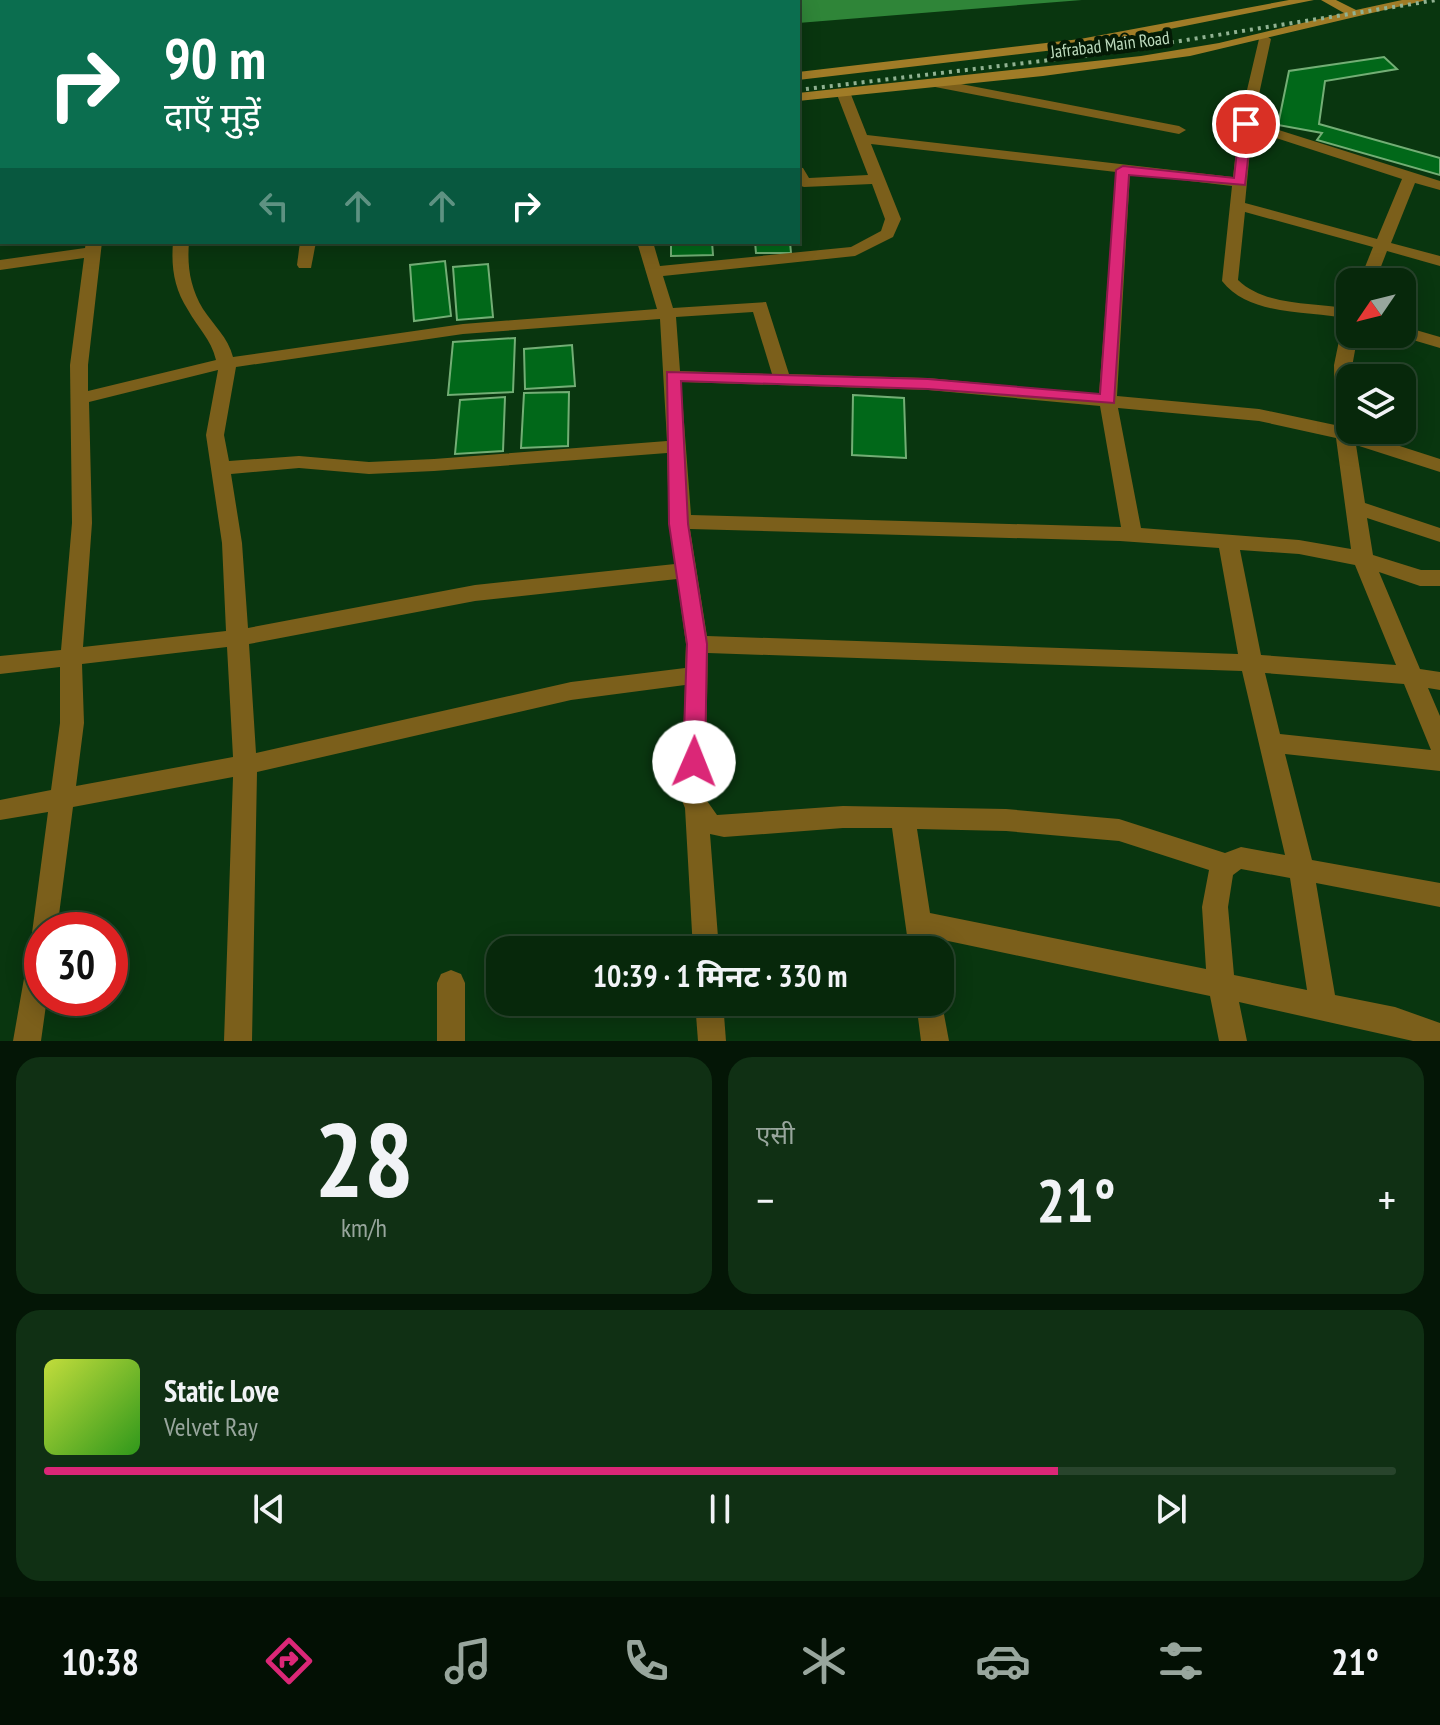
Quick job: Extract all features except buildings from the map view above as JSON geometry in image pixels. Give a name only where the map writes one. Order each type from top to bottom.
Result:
[{"type":"main road","name":"Jafrabad Main Road","points":[[800,76],[1080,43],[1308,0]]},
{"type":"main road","points":[[1327,0],[1355,14]]},
{"type":"main road","name":"Jafrabad Main Road","points":[[800,97],[1101,65],[1265,39],[1355,14],[1421,0]]},
{"type":"street","points":[[1265,39],[1246,124],[1229,268],[1234,288],[1263,300],[1336,312]]},
{"type":"street","points":[[935,83],[1179,130]]},
{"type":"street","points":[[652,272],[855,251],[888,234],[893,219],[843,92]]},
{"type":"street","points":[[1246,124],[1440,186]]},
{"type":"street","points":[[861,139],[1240,182]]},
{"type":"street","points":[[1123,170],[1108,400],[1132,535]]},
{"type":"street","points":[[800,175],[804,183],[878,179]]},
{"type":"street","points":[[1372,268],[1410,177]]},
{"type":"street","points":[[1237,205],[1382,242],[1440,261]]},
{"type":"street","points":[[181,244],[179,269],[186,288],[195,309],[221,343],[226,363],[215,435],[232,543],[245,765],[238,1041]]},
{"type":"street","points":[[305,265],[308,244]]},
{"type":"street","points":[[645,244],[667,311],[681,521],[697,644],[693,798],[705,936]]},
{"type":"street","points":[[0,265],[93,247],[79,365],[82,523],[71,656],[72,723],[47,912]]},
{"type":"street","points":[[80,399],[226,363],[463,329],[760,306],[782,379]]},
{"type":"street","points":[[1416,335],[1440,343]]},
{"type":"street","points":[[673,376],[928,384],[1259,415],[1336,433]]},
{"type":"street","points":[[1346,444],[1363,559],[1440,744]]},
{"type":"street","points":[[1373,444],[1440,466]]},
{"type":"street","points":[[220,468],[299,462],[369,468],[434,465],[675,446]]},
{"type":"street","points":[[1357,508],[1440,535]]},
{"type":"street","points":[[681,521],[1132,535],[1299,547],[1363,559],[1420,578],[1440,578]]},
{"type":"street","points":[[1228,543],[1251,663],[1301,867],[1323,1006]]},
{"type":"street","points":[[0,665],[237,638],[475,593],[686,570]]},
{"type":"street","points":[[697,644],[1251,663],[1440,681]]},
{"type":"street","points":[[0,810],[245,765],[571,691],[696,675]]},
{"type":"street","points":[[1270,743],[1440,761]]},
{"type":"street","points":[[696,810],[713,826],[843,817],[1006,820],[1119,830],[1226,864]]},
{"type":"street","points":[[903,818],[920,936]]},
{"type":"street","points":[[1233,1041],[1215,927],[1219,874],[1226,864],[1241,858],[1440,895]]},
{"type":"street","points":[[954,942],[1223,985],[1395,1021],[1440,1037]]},
{"type":"street","points":[[451,983],[451,1041]]},
{"type":"street","points":[[27,1041],[31,1016]]},
{"type":"street","points":[[710,1016],[712,1041]]},
{"type":"street","points":[[932,1016],[935,1041]]},
{"type":"shaded area","points":[[800,0],[1082,0],[800,23]]},
{"type":"railway","points":[[800,90],[1092,55],[1437,0]]},
{"type":"route","points":[[694,762],[697,644],[679,524],[673,376],[928,384],[1108,400],[1123,170],[1240,182],[1246,124]]}]
